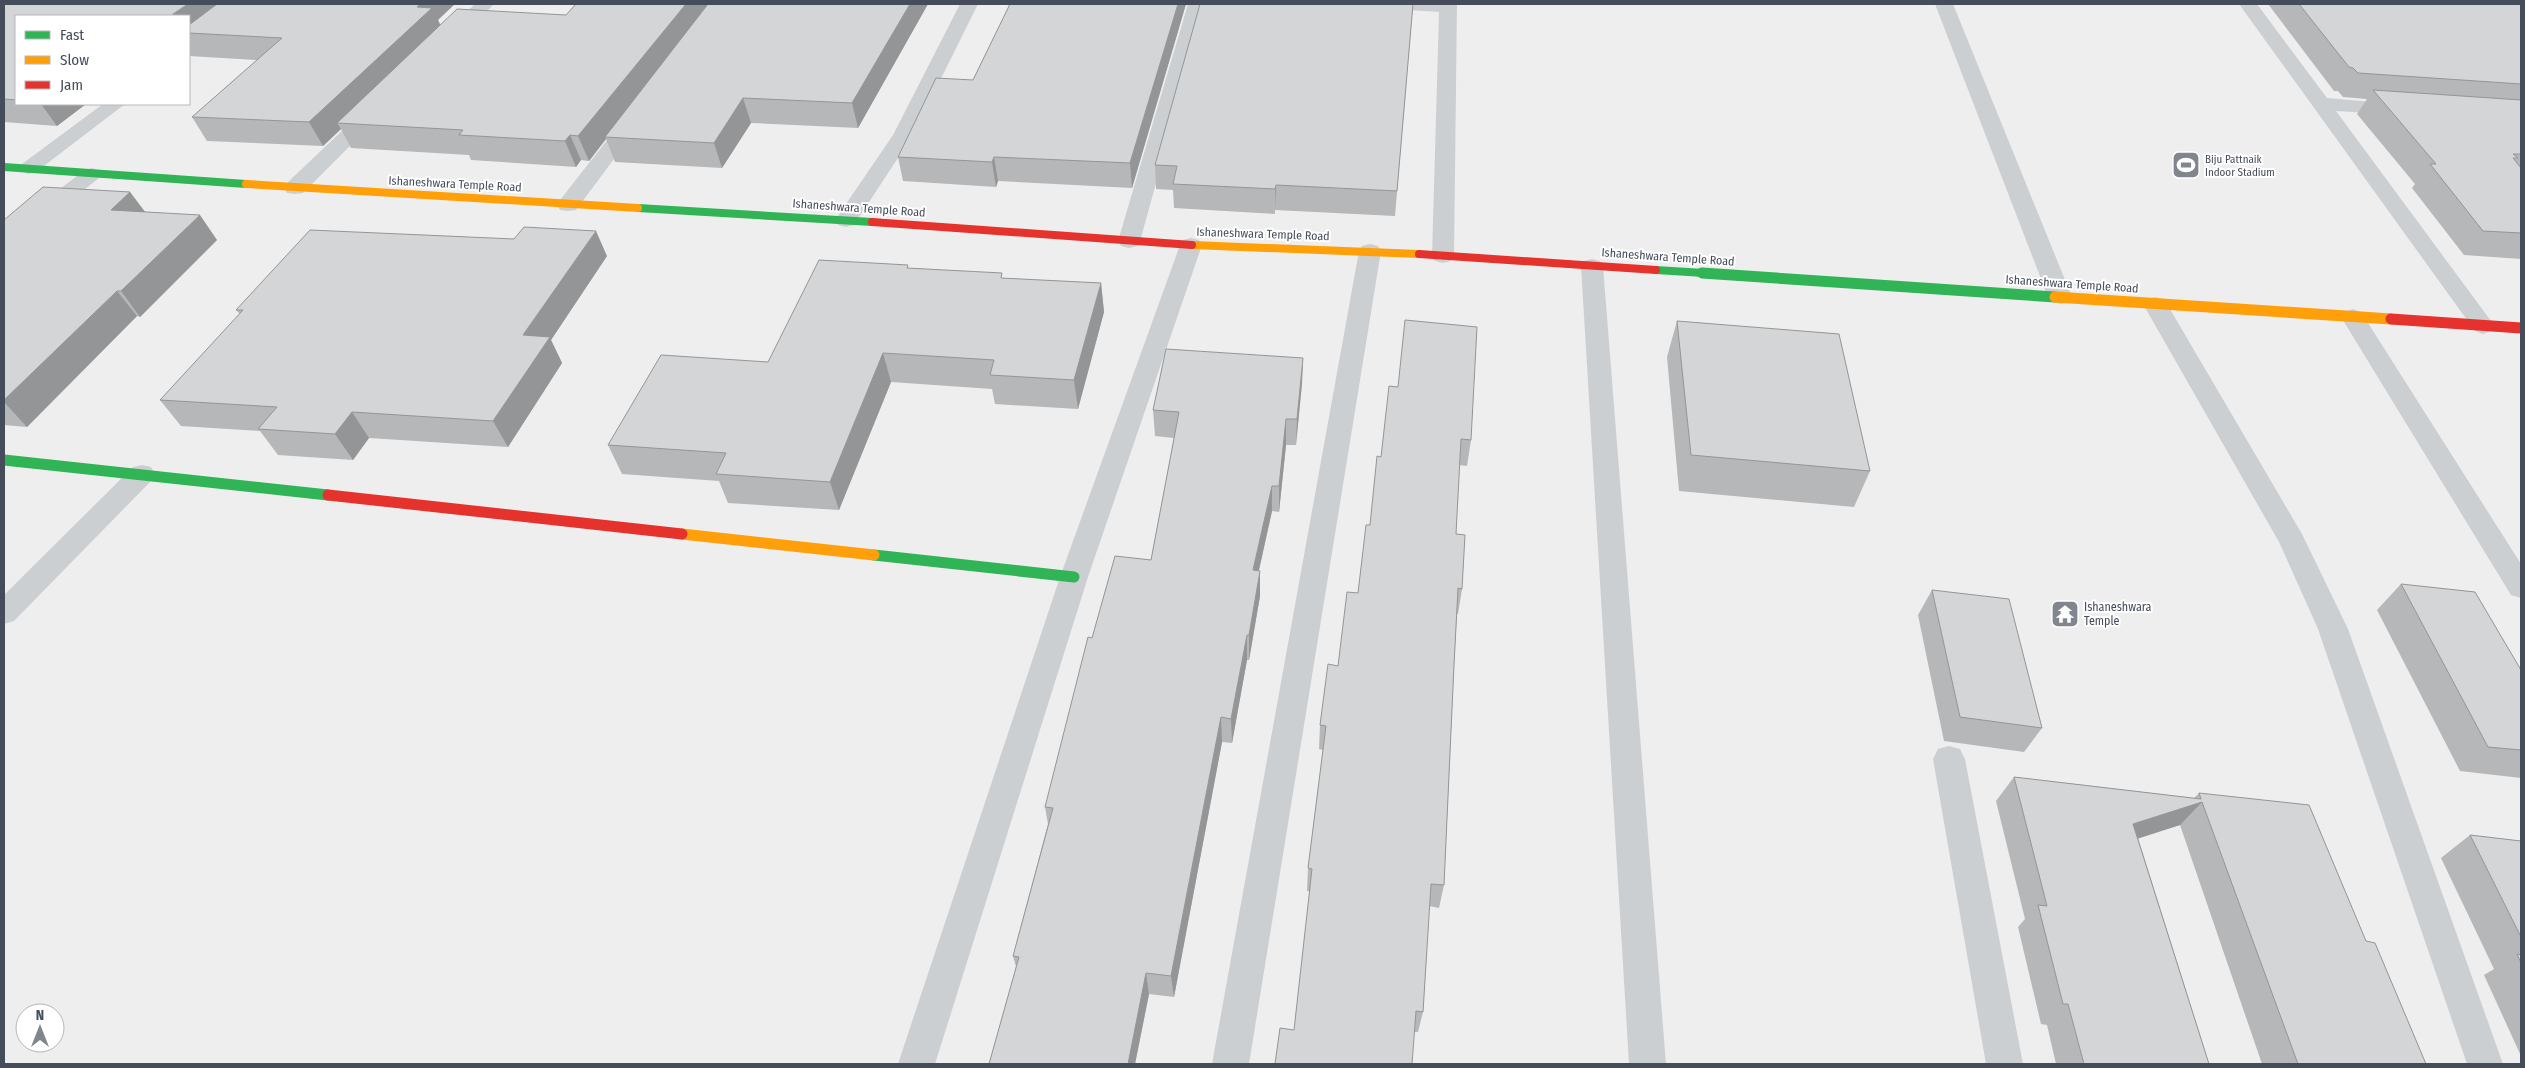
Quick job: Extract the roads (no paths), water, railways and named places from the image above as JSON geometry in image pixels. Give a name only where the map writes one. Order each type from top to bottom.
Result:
[{"type":"street","points":[[436,52],[486,4]]},
{"type":"street","points":[[846,220],[903,135],[969,4]]},
{"type":"street","points":[[1129,240],[1196,4]]},
{"type":"street","points":[[1392,4],[1448,5],[1443,256]]},
{"type":"street","points":[[1944,4],[2060,297]]},
{"type":"street","points":[[2248,4],[2483,326]]},
{"type":"street","points":[[294,188],[386,99]]},
{"type":"street","points":[[568,205],[645,104]]},
{"type":"street","points":[[2321,104],[2416,110]]},
{"type":"street","points":[[30,168],[114,105]]},
{"type":"street","name":"Ishaneshwara Temple Road","points":[[4,166],[294,188],[846,220],[1191,246],[1370,251],[2521,328]]},
{"type":"street","points":[[4,242],[92,174]]},
{"type":"street","points":[[916,1064],[1074,577],[1191,246]]},
{"type":"street","points":[[1230,1064],[1370,251]]},
{"type":"street","points":[[1592,266],[1648,1064]]},
{"type":"street","points":[[2155,304],[2292,541],[2333,629],[2485,1064]]},
{"type":"street","points":[[2353,317],[2521,587]]},
{"type":"street","points":[[4,460],[1074,577]]},
{"type":"street","points":[[4,613],[142,474]]},
{"type":"street","points":[[1949,759],[2005,1064]]},
{"type":"place","name":"Biju Pattnaik Indoor Stadium","points":[[2186,165]]},
{"type":"place","name":"Ishaneshwara Temple","points":[[2065,614]]}]
